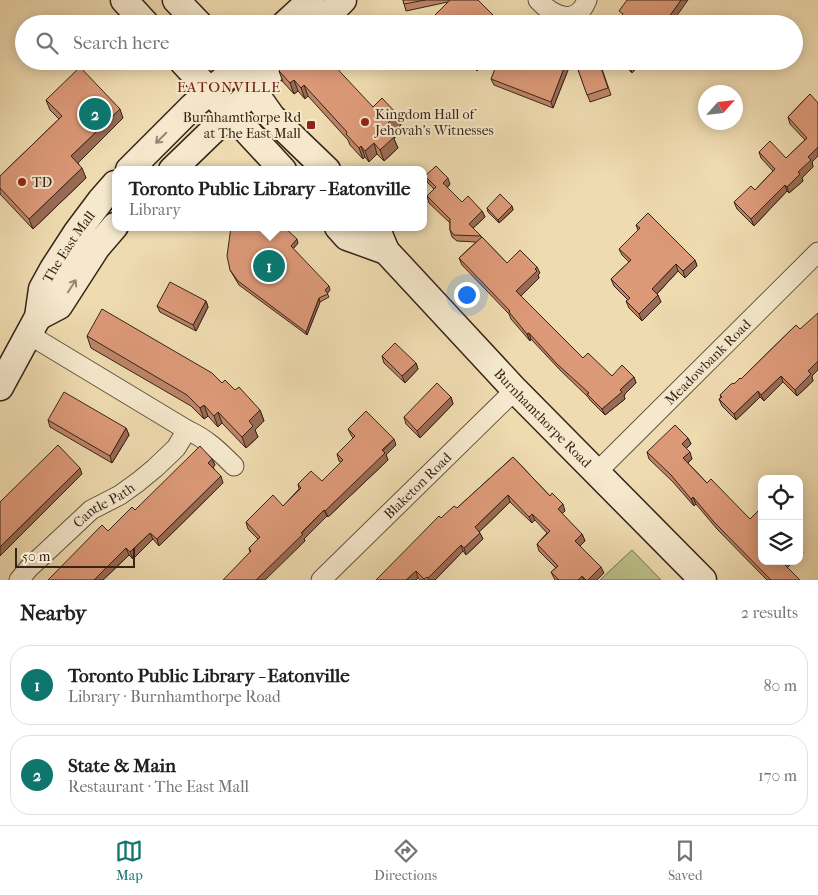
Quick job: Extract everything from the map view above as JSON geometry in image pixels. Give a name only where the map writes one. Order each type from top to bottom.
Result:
[{"type":"main road","points":[[124,0],[138,15]]},
{"type":"main road","points":[[176,0],[190,15]]},
{"type":"main road","points":[[294,15],[310,0]]},
{"type":"main road","points":[[328,15],[343,0]]},
{"type":"main road","points":[[190,70],[278,166]]},
{"type":"main road","points":[[133,166],[232,70]]},
{"type":"main road","points":[[242,70],[272,117],[323,166]]},
{"type":"main road","points":[[176,166],[272,70]]},
{"type":"main road","name":"The East Mall","points":[[0,387],[33,325],[42,289],[53,269],[77,232],[112,187]]},
{"type":"main road","name":"The East Mall","points":[[33,325],[59,306],[97,247],[112,230]]},
{"type":"main road","name":"Burnhamthorpe Road","points":[[342,231],[347,237],[386,251]]},
{"type":"main road","name":"Burnhamthorpe Road","points":[[378,231],[386,251],[514,390],[703,580]]},
{"type":"street","points":[[538,0],[554,14],[560,15]]},
{"type":"street","points":[[570,15],[579,12],[587,0]]},
{"type":"street","name":"Meadowbank Road","points":[[597,472],[818,252]]},
{"type":"street","points":[[33,325],[187,430],[202,436],[234,466]]},
{"type":"street","name":"Blaketon Road","points":[[321,580],[514,390]]},
{"type":"street","name":"Cantle Path","points":[[19,580],[29,568],[90,510],[120,495],[155,468],[176,448],[187,430]]},
{"type":"green space","points":[[632,550],[661,580],[600,580]]},
{"type":"building","points":[[403,0],[425,0],[404,4]]},
{"type":"building","points":[[450,0],[478,0],[493,15],[435,15]]},
{"type":"building","points":[[627,0],[681,0],[670,15],[622,15],[619,11]]},
{"type":"building","points":[[77,70],[83,70],[120,109],[71,156],[82,168],[29,219],[0,188],[0,176],[62,116],[46,100]]},
{"type":"building","points":[[338,70],[373,107],[382,98],[397,114],[388,123],[391,127],[388,130],[394,137],[380,150],[374,143],[365,151],[361,146],[359,148],[304,85],[301,88],[294,80],[290,83],[279,71]]},
{"type":"building","points":[[494,70],[563,70],[551,102],[491,79]]},
{"type":"building","points":[[578,70],[602,70],[608,88],[587,95]]},
{"type":"building","points":[[810,94],[818,103],[818,147],[808,157],[811,160],[798,172],[800,174],[787,187],[785,185],[751,219],[734,202],[751,186],[755,190],[775,169],[759,152],[770,141],[786,158],[807,138],[788,117]]},
{"type":"building","points":[[436,166],[448,178],[443,183],[462,202],[468,196],[482,211],[469,224],[481,236],[454,235],[450,230],[450,219],[427,196],[436,187],[427,178],[427,174]]},
{"type":"building","points":[[500,194],[512,206],[498,220],[487,208]]},
{"type":"building","points":[[648,213],[695,260],[683,271],[676,264],[652,289],[658,295],[639,314],[626,301],[630,298],[611,279],[631,260],[619,249],[640,228],[636,225]]},
{"type":"building","points":[[230,231],[288,231],[297,239],[291,246],[329,286],[325,290],[328,294],[319,298],[306,332],[238,281],[230,270],[227,256]]},
{"type":"building","points":[[482,237],[507,263],[520,250],[537,267],[535,269],[537,271],[516,291],[583,358],[588,353],[612,376],[622,365],[634,377],[620,390],[622,392],[602,409],[587,394],[589,393],[557,364],[529,333],[527,334],[510,311],[459,258]]},
{"type":"building","points":[[170,282],[206,301],[193,325],[157,306]]},
{"type":"building","points":[[102,309],[212,373],[222,383],[225,380],[235,390],[239,387],[260,410],[249,421],[253,426],[242,437],[218,412],[214,416],[204,405],[200,408],[187,395],[87,336]]},
{"type":"building","points":[[818,313],[818,361],[808,371],[811,374],[795,390],[781,376],[761,395],[758,391],[734,414],[719,399],[722,397],[720,395],[730,385],[741,379],[796,325],[800,329]]},
{"type":"building","points":[[395,343],[416,363],[402,376],[382,356]]},
{"type":"building","points":[[437,383],[451,397],[417,431],[404,417]]},
{"type":"building","points":[[64,392],[126,428],[110,456],[48,420]]},
{"type":"building","points":[[366,411],[394,439],[382,450],[385,453],[324,510],[301,533],[303,534],[256,580],[223,580],[251,551],[249,548],[260,537],[246,522],[273,495],[283,506],[301,488],[298,484],[311,471],[322,481],[343,460],[337,454],[355,436],[348,429]]},
{"type":"building","points":[[675,425],[688,438],[682,444],[690,452],[683,458],[707,483],[711,479],[750,519],[758,511],[758,565],[785,565],[800,580],[771,580],[714,522],[693,497],[691,499],[671,475],[647,452]]},
{"type":"building","points":[[58,445],[80,468],[0,547],[0,502]]},
{"type":"building","points":[[200,446],[212,459],[208,463],[221,476],[157,539],[150,533],[130,552],[126,548],[94,580],[48,580],[102,525],[108,531],[132,507],[135,510]]},
{"type":"building","points":[[513,457],[550,496],[552,493],[563,504],[558,509],[582,534],[575,541],[601,567],[588,580],[582,576],[578,580],[559,580],[551,572],[558,566],[537,544],[550,531],[532,514],[529,517],[508,495],[475,527],[480,533],[464,548],[461,545],[428,578],[424,579],[416,571],[406,580],[376,580],[439,516],[441,518],[454,506],[457,508]]},
{"type":"place","name":"State & Main","points":[[95,114]]},
{"type":"place","name":"Kingdom Hall of Jehovah's Witnesses","points":[[365,122]]},
{"type":"place","name":"Burnhamthorpe Rd at The East Mall","points":[[311,125]]},
{"type":"place","name":"TD","points":[[22,182]]},
{"type":"place","name":"Toronto Public Library - Eatonville","points":[[269,266]]},
{"type":"district","name":"EATONVILLE","points":[[229,87]]}]
